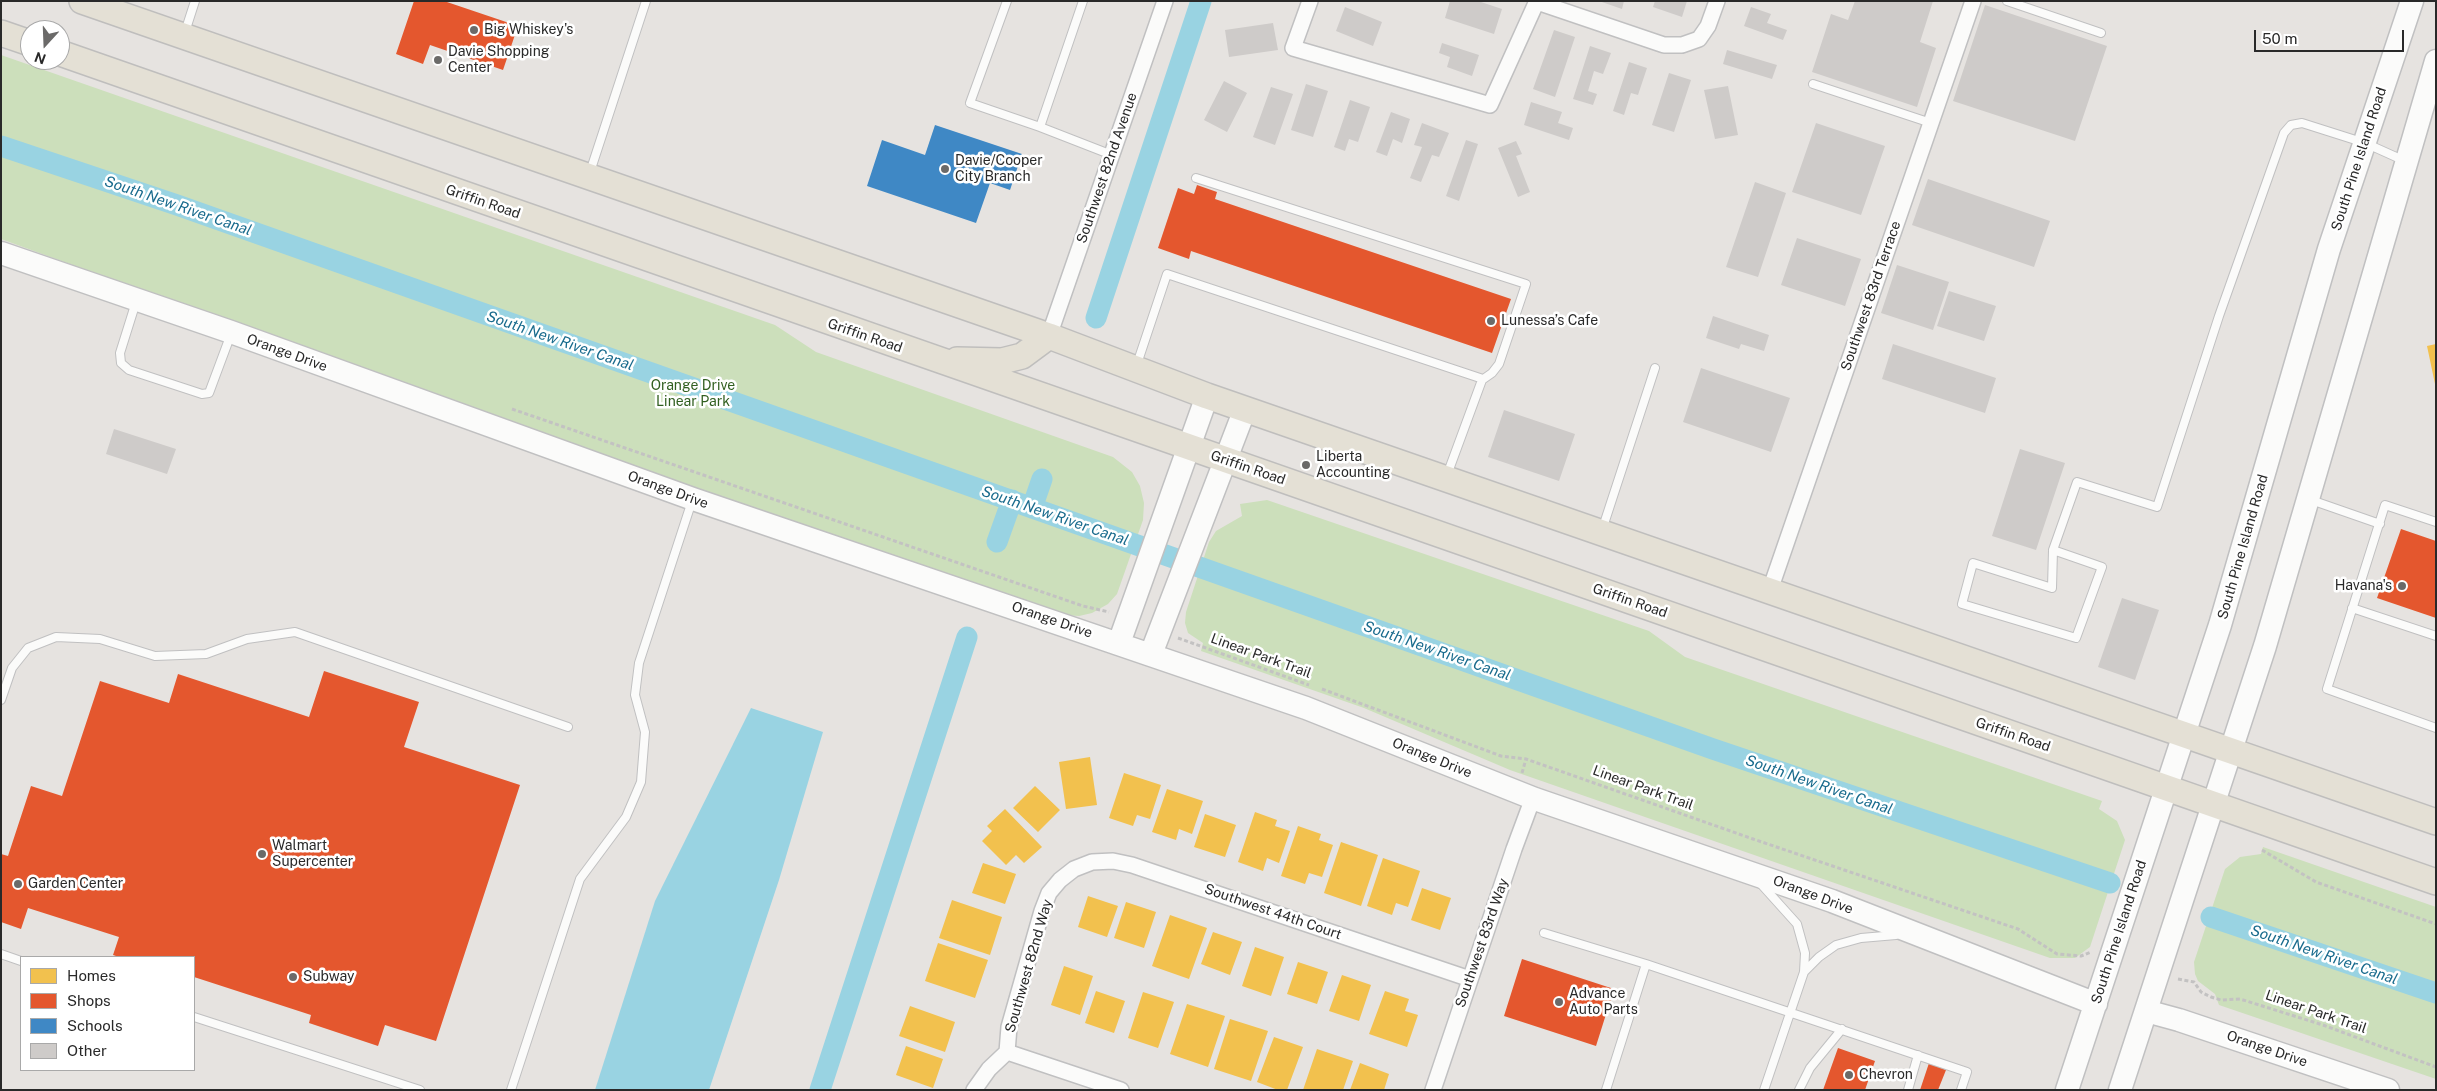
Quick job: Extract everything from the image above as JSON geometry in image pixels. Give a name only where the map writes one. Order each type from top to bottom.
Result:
[{"type":"main road","points":[[82,1],[1049,336],[1207,396],[2436,822]]},
{"type":"main road","points":[[1,33],[20,40]]},
{"type":"main road","name":"Griffin Road","points":[[70,57],[935,360],[2436,882]]},
{"type":"main road","points":[[935,360],[1002,361],[1022,356],[1049,336]]},
{"type":"street","name":"Southwest 82nd Avenue","points":[[1049,336],[1165,1]]},
{"type":"street","points":[[1310,1],[1292,48],[1490,105],[1537,2],[1664,45],[1682,45],[1699,39],[1708,26],[1718,1]]},
{"type":"street","name":"Southwest 83rd Terrace","points":[[1770,590],[1973,1]]},
{"type":"street","name":"South Pine Island Road","points":[[2066,1090],[2220,624],[2329,249],[2412,1]]},
{"type":"street","points":[[2120,1090],[2231,750],[2308,499],[2436,61]]},
{"type":"street","name":"Orange Drive","points":[[1,253],[232,332],[693,499],[1306,708],[1535,799],[1832,901],[2096,1004]]},
{"type":"street","points":[[1119,643],[1207,396]]},
{"type":"street","points":[[1150,654],[1245,409]]},
{"type":"street","name":"Southwest 83rd Way","points":[[1433,1090],[1530,806],[1535,799]]},
{"type":"street","name":"Southwest 44th Court","points":[[1074,869],[1092,862],[1113,861],[1132,865],[1470,979]]},
{"type":"street","name":"Southwest 82nd Way","points":[[974,1090],[989,1069],[1007,1052],[1009,1027],[1042,911],[1050,893],[1060,880],[1074,869]]},
{"type":"street","name":"Orange Drive","points":[[2146,1011],[2179,1020],[2388,1090]]},
{"type":"street","points":[[1007,1052],[1121,1090]]},
{"type":"lane","points":[[183,36],[195,1]]},
{"type":"lane","points":[[589,177],[646,1]]},
{"type":"lane","points":[[1007,1],[970,103],[1040,127],[1112,155]]},
{"type":"lane","points":[[1040,127],[1083,1]]},
{"type":"lane","points":[[2007,1],[2101,33]]},
{"type":"lane","points":[[1813,84],[1931,123]]},
{"type":"lane","points":[[2053,550],[2102,567],[2076,638],[1962,604],[1973,563],[2052,588],[2053,550],[2077,482],[2157,507],[2219,316],[2284,133],[2291,125],[2302,123],[2365,143],[2407,162]]},
{"type":"lane","points":[[1196,178],[1526,284],[1498,364],[1492,373],[1483,379],[1446,479]]},
{"type":"lane","points":[[1135,369],[1168,274],[1483,379]]},
{"type":"lane","points":[[137,300],[120,353],[122,363],[129,370],[202,394],[209,393],[232,332]]},
{"type":"lane","points":[[1601,532],[1655,368]]},
{"type":"lane","points":[[511,1090],[580,878],[626,817],[641,782],[645,732],[636,694],[639,663],[693,499]]},
{"type":"lane","points":[[2308,499],[2380,524]]},
{"type":"lane","points":[[2436,522],[2385,505],[2327,689],[2436,728]]},
{"type":"lane","points":[[2352,608],[2436,636]]},
{"type":"lane","points":[[1,700],[12,668],[28,648],[56,638],[100,639],[155,656],[206,654],[247,639],[295,632],[568,727]]},
{"type":"lane","points":[[1750,872],[1797,924],[1805,953],[1804,972],[1764,1090]]},
{"type":"lane","points":[[1544,933],[1842,1028],[1967,1072],[1961,1090]]},
{"type":"lane","points":[[1804,972],[1819,957],[1836,945],[1860,938],[1913,934]]},
{"type":"lane","points":[[1,954],[20,961]]},
{"type":"lane","points":[[1606,1090],[1646,964]]},
{"type":"lane","points":[[195,1017],[420,1090]]},
{"type":"lane","points":[[1799,1090],[1810,1068],[1842,1028]]},
{"type":"lane","points":[[1908,1090],[1918,1055]]},
{"type":"path","name":"Linear Park Trail","points":[[1183,640],[1311,685]]},
{"type":"path","name":"Linear Park Trail","points":[[1320,689],[1500,756],[1526,759],[1753,839],[2018,928],[2057,954],[2081,956],[2089,951],[2092,952]]},
{"type":"path","points":[[1521,774],[1526,759]]},
{"type":"path","points":[[2262,850],[2316,882],[2436,924]]},
{"type":"path","name":"Linear Park Trail","points":[[2191,983],[2194,982],[2201,992],[2211,997],[2221,1000],[2240,999],[2322,1025],[2436,1067]]},
{"type":"green space","name":"Orange Drive Linear Park","points":[[1,55],[20,62],[20,70],[44,70],[775,325],[816,352],[1113,457],[1132,472],[1140,486],[1144,503],[1143,520],[1117,594],[1108,604],[1092,613],[1079,616],[1064,615],[674,484],[1,239]]},
{"type":"green space","points":[[1267,500],[1649,631],[1685,657],[2102,801],[2099,809],[2117,821],[2125,840],[2090,947],[2075,958],[2050,958],[1510,770],[1364,708],[1201,651],[1203,643],[1188,633],[1185,623],[1186,612],[1209,542],[1216,531],[1242,516],[1240,504]]},
{"type":"green space","points":[[2263,847],[2436,907],[2436,1079],[2219,1005],[2215,994],[2198,981],[2194,962],[2225,869],[2240,857],[2261,854]]},
{"type":"water","points":[[751,708],[823,732],[779,880],[709,1090],[595,1090],[655,901]]},
{"type":"building: Homes","points":[[2436,344],[2436,384],[2435,384],[2427,346]]},
{"type":"building: Homes","points":[[1090,757],[1097,805],[1066,809],[1059,762]]},
{"type":"building: Homes","points":[[1124,773],[1161,785],[1150,819],[1137,815],[1133,826],[1109,818]]},
{"type":"building: Homes","points":[[1035,786],[1060,810],[1038,832],[1013,808]]},
{"type":"building: Homes","points":[[1167,789],[1203,801],[1192,834],[1179,829],[1176,840],[1152,832]]},
{"type":"building: Homes","points":[[1005,809],[1042,847],[1024,863],[1016,855],[1006,865],[982,841],[992,831],[987,826]]},
{"type":"building: Homes","points":[[1255,812],[1277,820],[1275,826],[1290,831],[1279,863],[1267,858],[1263,871],[1238,862]]},
{"type":"building: Homes","points":[[1205,814],[1236,825],[1225,857],[1194,847]]},
{"type":"building: Homes","points":[[1298,826],[1321,834],[1319,840],[1333,845],[1322,877],[1309,873],[1305,884],[1281,876]]},
{"type":"building: Homes","points":[[1341,842],[1378,855],[1361,906],[1324,893]]},
{"type":"building: Homes","points":[[1383,858],[1420,871],[1408,907],[1396,903],[1392,915],[1367,906]]},
{"type":"building: Homes","points":[[983,863],[1016,874],[1005,904],[972,893]]},
{"type":"building: Homes","points":[[1422,888],[1451,898],[1440,930],[1411,920]]},
{"type":"building: Homes","points":[[1088,896],[1118,906],[1107,937],[1078,927]]},
{"type":"building: Homes","points":[[952,900],[1002,917],[990,955],[939,938]]},
{"type":"building: Homes","points":[[1126,902],[1156,912],[1144,948],[1114,938]]},
{"type":"building: Homes","points":[[1170,915],[1207,928],[1189,979],[1152,966]]},
{"type":"building: Homes","points":[[1213,932],[1242,942],[1230,975],[1201,964]]},
{"type":"building: Homes","points":[[938,943],[988,960],[975,998],[925,981]]},
{"type":"building: Homes","points":[[1255,947],[1284,957],[1271,996],[1242,986]]},
{"type":"building: Homes","points":[[1298,962],[1328,972],[1317,1004],[1287,994]]},
{"type":"building: Homes","points":[[1064,966],[1093,976],[1080,1015],[1051,1005]]},
{"type":"building: Homes","points":[[1342,975],[1371,985],[1359,1021],[1329,1011]]},
{"type":"building: Homes","points":[[1096,991],[1125,1001],[1114,1033],[1085,1023]]},
{"type":"building: Homes","points":[[1385,991],[1409,999],[1405,1011],[1418,1015],[1407,1047],[1369,1034]]},
{"type":"building: Homes","points":[[1143,992],[1174,1002],[1158,1048],[1128,1038]]},
{"type":"building: Homes","points":[[1187,1004],[1225,1016],[1208,1067],[1170,1054]]},
{"type":"building: Homes","points":[[910,1006],[955,1022],[945,1052],[899,1036]]},
{"type":"building: Homes","points":[[1230,1019],[1268,1031],[1251,1081],[1214,1069]]},
{"type":"building: Homes","points":[[1274,1037],[1303,1047],[1287,1090],[1278,1090],[1257,1082]]},
{"type":"building: Homes","points":[[906,1046],[943,1059],[933,1088],[896,1075]]},
{"type":"building: Homes","points":[[1317,1049],[1353,1061],[1343,1090],[1303,1090]]},
{"type":"building: Homes","points":[[1360,1063],[1389,1074],[1384,1090],[1350,1090]]},
{"type":"building: Shops","points":[[414,1],[444,1],[518,26],[503,70],[430,45],[423,64],[396,54]]},
{"type":"building: Shops","points":[[1197,185],[1217,192],[1215,199],[1511,299],[1492,353],[1191,251],[1189,259],[1158,248],[1178,188],[1194,194]]},
{"type":"building: Shops","points":[[2401,529],[2436,541],[2436,618],[2377,598]]},
{"type":"building: Shops","name":"Walmart Supercenter","points":[[324,671],[419,702],[404,747],[520,785],[436,1041],[385,1025],[378,1046],[309,1023],[311,1015],[195,977],[195,956],[116,956],[113,955],[119,937],[28,908],[21,929],[1,922],[1,854],[8,856],[31,786],[62,796],[100,681],[169,703],[178,674],[309,717]]},
{"type":"building: Shops","name":"Advance Auto Parts","points":[[1522,959],[1614,989],[1596,1046],[1504,1016]]},
{"type":"building: Shops","name":"Chevron","points":[[1838,1048],[1875,1061],[1865,1090],[1823,1090]]},
{"type":"building: Shops","name":"Chevron","points":[[1929,1063],[1946,1070],[1938,1090],[1920,1090]]},
{"type":"building: Schools","name":"Davie/Cooper City Branch","points":[[935,125],[1022,154],[1010,190],[990,183],[976,223],[867,186],[882,140],[925,155]]},
{"type":"building: Other","points":[[1450,1],[1478,1],[1502,9],[1494,34],[1445,18]]},
{"type":"building: Other","points":[[1599,1],[1624,1],[1622,9]]},
{"type":"building: Other","points":[[1655,1],[1687,1],[1682,17],[1653,7]]},
{"type":"building: Other","points":[[1855,1],[1933,1],[1920,42],[1936,48],[1917,107],[1812,72],[1831,14],[1848,20]]},
{"type":"building: Other","points":[[1985,5],[2107,46],[2075,141],[1953,101]]},
{"type":"building: Other","points":[[1345,7],[1382,22],[1373,46],[1336,31]]},
{"type":"building: Other","points":[[1751,7],[1771,14],[1767,23],[1787,30],[1783,40],[1744,26]]},
{"type":"building: Other","points":[[1273,23],[1278,50],[1229,57],[1225,30]]},
{"type":"building: Other","points":[[1554,30],[1575,37],[1555,97],[1533,89]]},
{"type":"building: Other","points":[[1442,43],[1479,55],[1472,76],[1447,67],[1450,57],[1439,53]]},
{"type":"building: Other","points":[[1590,46],[1611,53],[1603,74],[1594,71],[1588,91],[1597,94],[1593,105],[1573,99]]},
{"type":"building: Other","points":[[1727,50],[1777,65],[1772,79],[1723,64]]},
{"type":"building: Other","points":[[1629,62],[1647,68],[1638,95],[1631,93],[1624,115],[1613,111]]},
{"type":"building: Other","points":[[1669,73],[1691,80],[1674,132],[1652,125]]},
{"type":"building: Other","points":[[1224,81],[1247,93],[1227,132],[1204,120]]},
{"type":"building: Other","points":[[1306,84],[1328,91],[1313,137],[1291,130]]},
{"type":"building: Other","points":[[1728,86],[1738,135],[1715,139],[1704,90]]},
{"type":"building: Other","points":[[1271,87],[1293,94],[1275,145],[1253,137]]},
{"type":"building: Other","points":[[1350,100],[1370,107],[1358,142],[1349,139],[1345,151],[1334,147]]},
{"type":"building: Other","points":[[1531,102],[1562,112],[1558,123],[1573,128],[1569,140],[1524,125]]},
{"type":"building: Other","points":[[1391,112],[1410,119],[1402,143],[1393,139],[1387,156],[1376,152]]},
{"type":"building: Other","points":[[1422,123],[1449,133],[1439,157],[1432,155],[1421,182],[1410,178],[1422,147],[1414,145]]},
{"type":"building: Other","points":[[1816,123],[1885,146],[1861,215],[1792,192]]},
{"type":"building: Other","points":[[1466,140],[1478,144],[1459,201],[1446,196]]},
{"type":"building: Other","points":[[1516,141],[1522,154],[1516,156],[1530,192],[1518,197],[1498,148]]},
{"type":"building: Other","points":[[1928,179],[2050,221],[2034,267],[1912,225]]},
{"type":"building: Other","points":[[1755,182],[1786,193],[1758,277],[1726,267]]},
{"type":"building: Other","points":[[1797,238],[1861,259],[1845,306],[1781,285]]},
{"type":"building: Other","points":[[1897,265],[1949,282],[1933,330],[1881,313]]},
{"type":"building: Other","points":[[1949,291],[1996,306],[1984,341],[1937,326]]},
{"type":"building: Other","points":[[1713,316],[1769,335],[1764,351],[1741,344],[1739,349],[1706,338]]},
{"type":"building: Other","points":[[1893,344],[1996,378],[1985,413],[1882,379]]},
{"type":"building: Other","points":[[1701,368],[1790,398],[1771,452],[1683,422]]},
{"type":"building: Other","points":[[1504,410],[1575,434],[1559,481],[1488,457]]},
{"type":"building: Other","points":[[114,429],[176,449],[167,474],[106,454]]},
{"type":"building: Other","points":[[2020,449],[2065,463],[2036,550],[1992,536]]},
{"type":"building: Other","points":[[2122,598],[2159,610],[2135,680],[2098,667]]},
{"type":"waterway","points":[[1096,318],[1201,1]]},
{"type":"waterway","name":"South New River Canal","points":[[1,146],[177,205],[1713,749],[2110,883]]},
{"type":"waterway","points":[[1032,508],[1042,479]]},
{"type":"waterway","points":[[997,542],[1012,500]]},
{"type":"waterway","points":[[820,1090],[967,637]]},
{"type":"waterway","name":"South New River Canal","points":[[2211,917],[2436,993]]},
{"type":"place","name":"Big Whiskey's","points":[[474,30]]},
{"type":"place","name":"Davie Shopping Center","points":[[438,60]]},
{"type":"place","name":"Davie/Cooper City Branch","points":[[945,169]]},
{"type":"place","name":"Lunessa’s Cafe","points":[[1491,321]]},
{"type":"place","name":"Liberta Accounting","points":[[1306,465]]},
{"type":"place","name":"Havana's","points":[[2402,586]]},
{"type":"place","name":"Walmart Supercenter","points":[[262,854]]},
{"type":"place","name":"Garden Center","points":[[18,884]]},
{"type":"place","name":"Subway","points":[[293,977]]},
{"type":"place","name":"Advance Auto Parts","points":[[1559,1002]]},
{"type":"place","name":"Chevron","points":[[1849,1075]]}]
